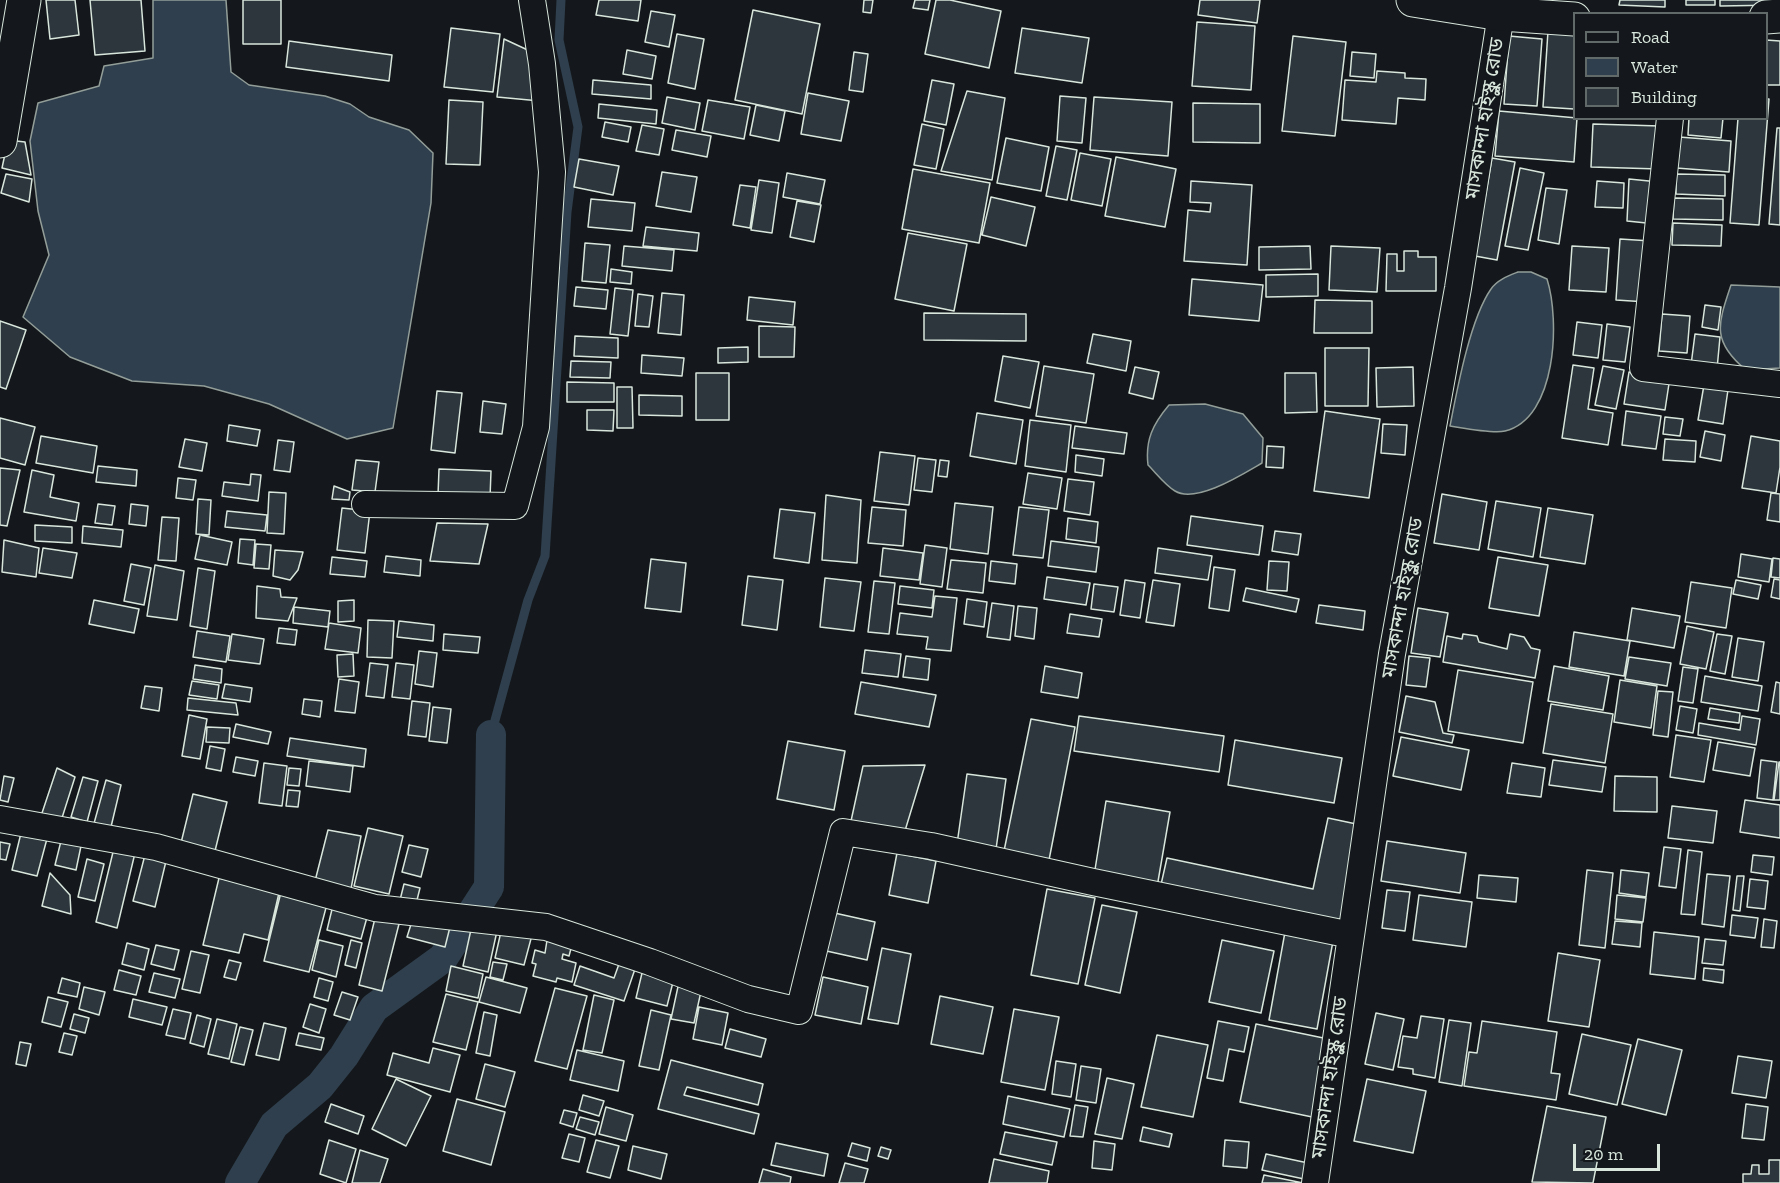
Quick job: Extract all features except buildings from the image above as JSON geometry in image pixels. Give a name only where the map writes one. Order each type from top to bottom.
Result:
[{"type":"street","points":[[0,141],[24,0]]},
{"type":"street","points":[[365,504],[515,506],[536,427],[552,172],[542,64],[532,0]]},
{"type":"street","points":[[1413,0],[1501,14],[1573,19]]},
{"type":"street","name":"মাসকান্দা হাইস্কুল রোড","points":[[1315,1183],[1392,654],[1458,288],[1501,14]]},
{"type":"street","points":[[1670,120],[1643,368],[1780,384]]},
{"type":"street","points":[[0,819],[156,847],[375,908],[546,927],[650,962],[748,999],[799,1011],[843,832],[931,846],[1351,934]]},
{"type":"water","points":[[153,0],[226,0],[231,72],[249,85],[325,96],[350,104],[369,117],[409,130],[433,153],[431,203],[393,428],[347,439],[269,404],[204,386],[132,381],[70,357],[23,317],[49,255],[38,211],[30,141],[38,103],[99,86],[104,66],[153,58]]},
{"type":"water","points":[[1518,272],[1531,272],[1547,279],[1553,318],[1553,342],[1545,388],[1535,408],[1522,422],[1505,431],[1450,426],[1465,355],[1483,302],[1496,283]]},
{"type":"water","points":[[1731,285],[1780,287],[1780,368],[1746,370],[1727,350],[1720,331]]},
{"type":"water","points":[[1205,404],[1243,414],[1263,438],[1262,463],[1207,491],[1184,494],[1171,488],[1148,465],[1149,440],[1169,405]]},
{"type":"waterway","points":[[491,735],[528,600],[545,556],[567,212],[578,127],[559,40],[561,0]]},
{"type":"waterway","points":[[240,1183],[274,1125],[320,1086],[344,1056],[374,1008],[443,958],[489,887],[491,735]]}]
